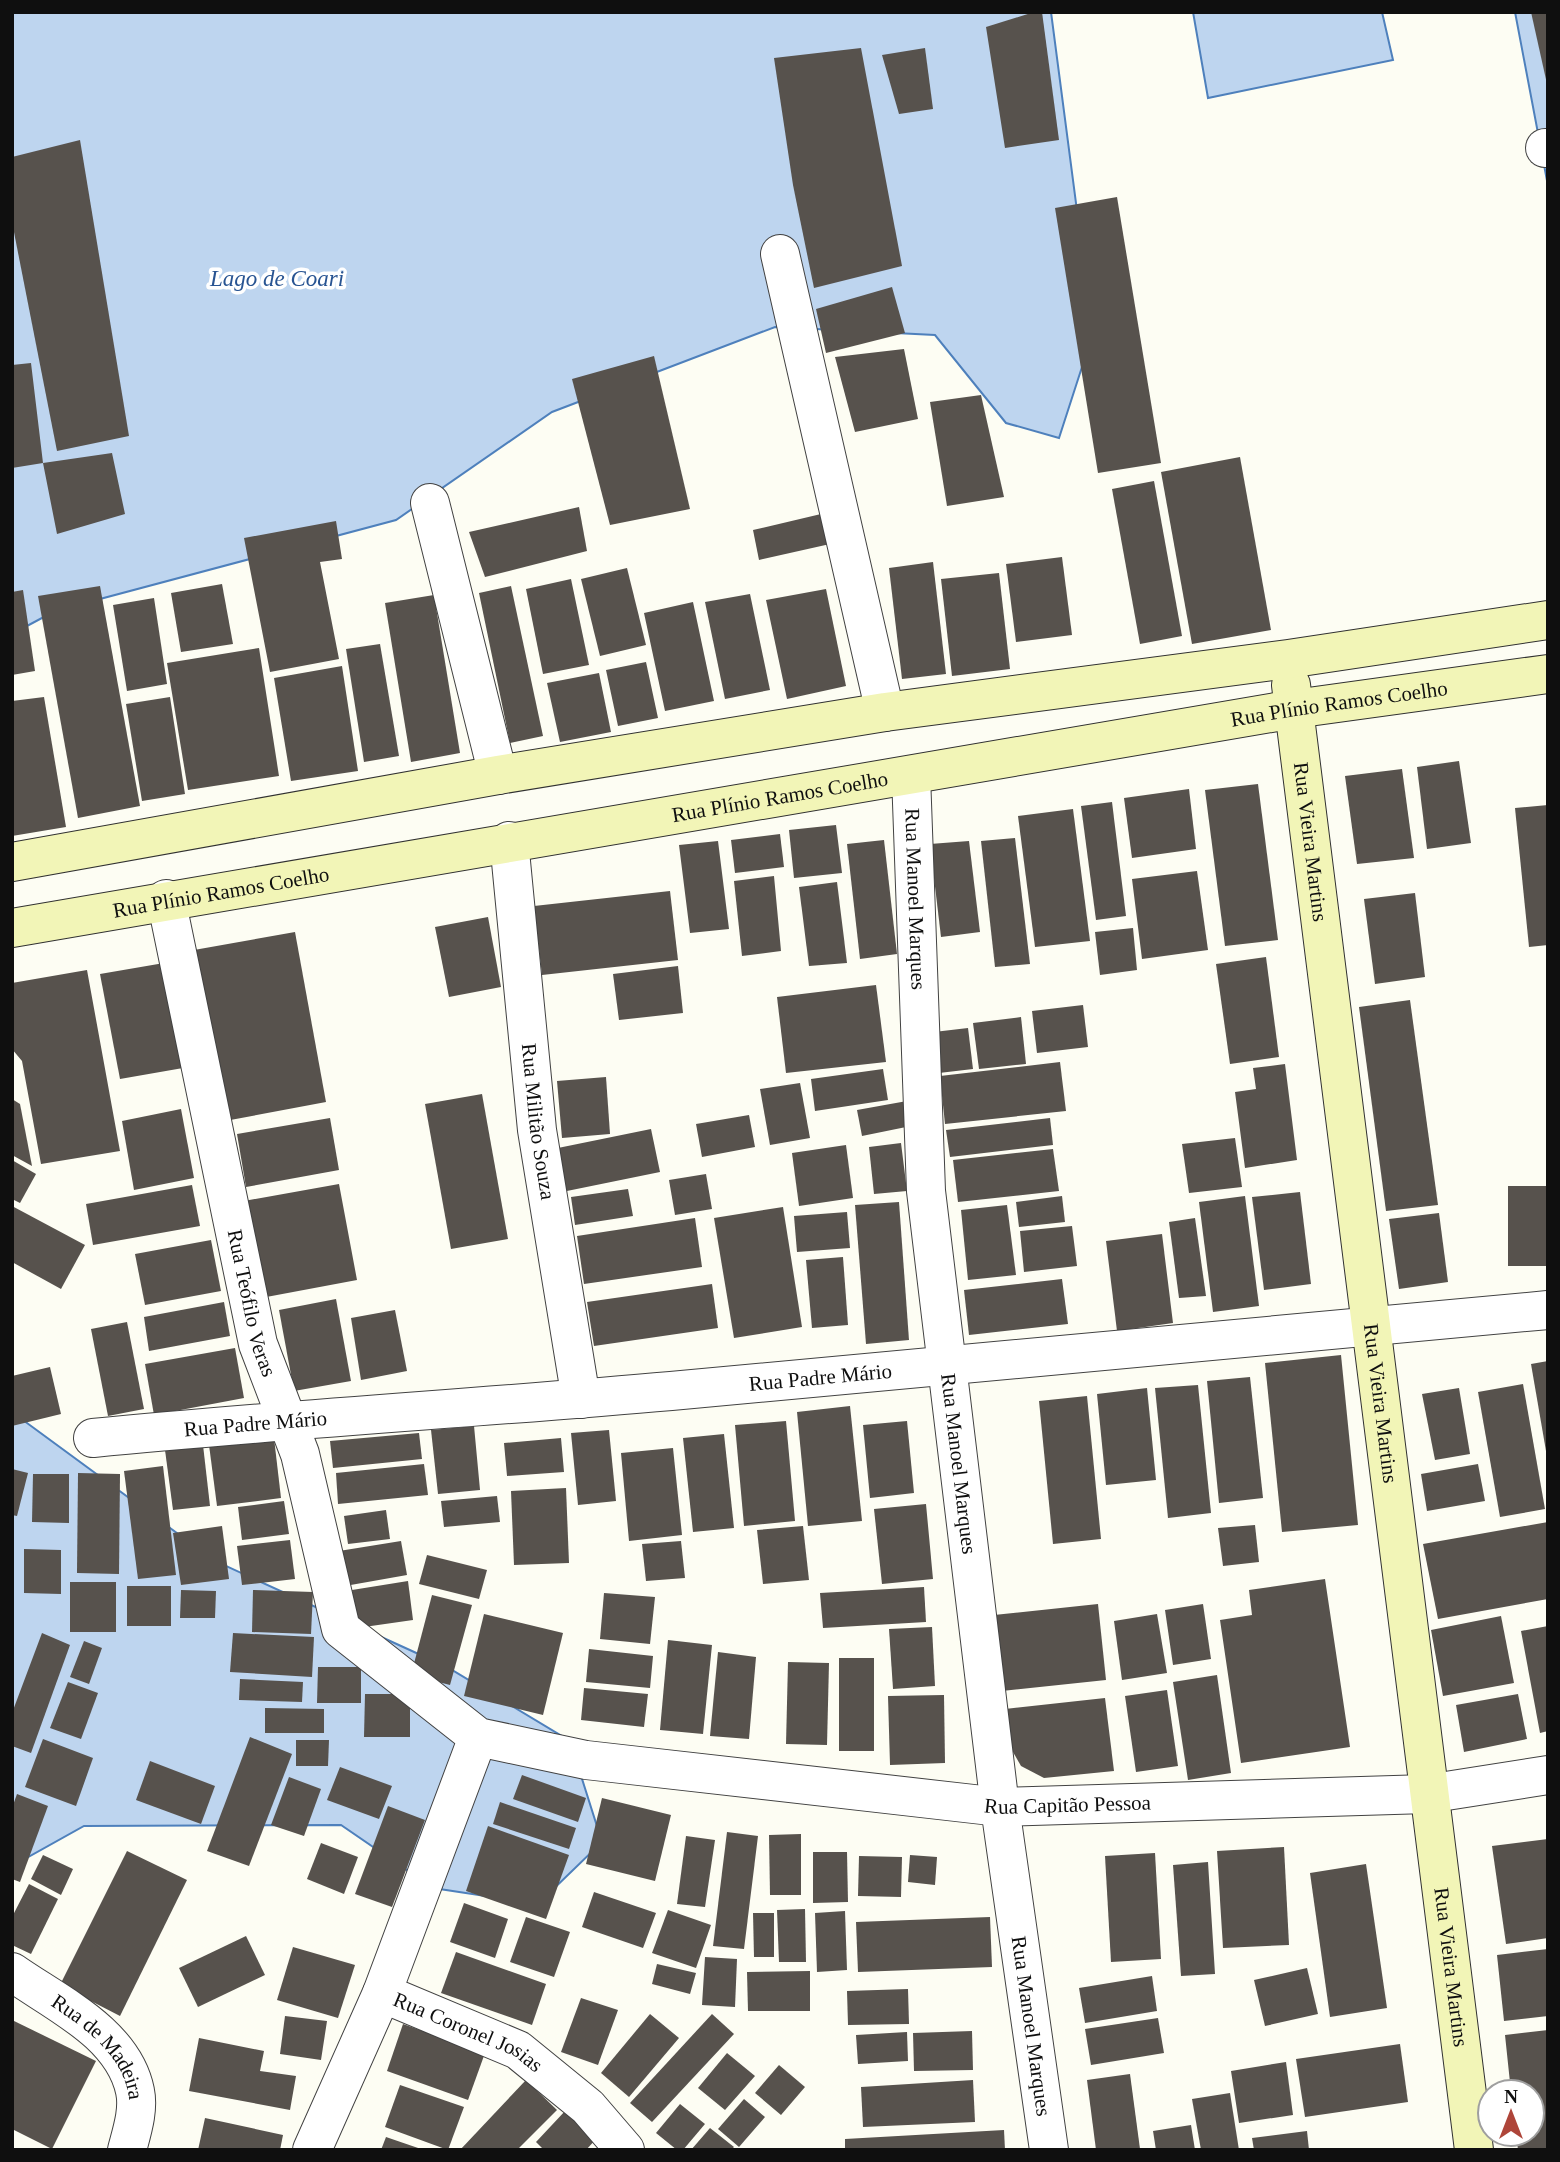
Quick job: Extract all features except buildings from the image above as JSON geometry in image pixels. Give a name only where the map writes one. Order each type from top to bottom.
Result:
[{"type":"main road","points":[[12,862],[498,775],[885,712],[1287,659],[1548,620]]},
{"type":"main road","name":"Rua Vieira Martins","points":[[1287,659],[1372,1325],[1427,1794],[1474,2150]]},
{"type":"main road","name":"Rua Plínio Ramos Coelho","points":[[12,928],[166,899],[1294,709],[1548,674]]},
{"type":"street","points":[[780,254],[885,712]]},
{"type":"street","points":[[430,503],[498,775]]},
{"type":"street","name":"Rua Manoel Marques","points":[[911,775],[926,1191],[1000,1807],[1049,2150]]},
{"type":"street","name":"Rua Militão Souza","points":[[509,841],[537,1130],[581,1399]]},
{"type":"street","name":"Rua Teófilo Veras","points":[[166,899],[258,1344],[300,1454],[341,1629],[478,1737],[586,1760]]},
{"type":"street","name":"Rua Padre Mário","points":[[93,1438],[288,1419],[581,1399],[948,1367],[1548,1310]]},
{"type":"street","name":"Rua Coronel Josias","points":[[478,1737],[382,1993],[518,2050],[588,2107],[625,2150]]},
{"type":"street","name":"Rua Capitão Pessoa","points":[[586,1760],[1000,1807],[1427,1794],[1548,1775]]},
{"type":"street","name":"Rua de Madeira","points":[[12,1972],[110,2042],[135,2091],[135,2116],[127,2150]]},
{"type":"street","points":[[312,2150],[382,1993]]},
{"type":"water","name":"Lago de Coari","points":[[12,12],[1051,12],[1093,333],[1059,438],[1006,423],[935,335],[775,327],[552,412],[396,520],[55,611],[12,634]]},
{"type":"water","points":[[1193,12],[1382,12],[1393,60],[1208,98]]},
{"type":"water","points":[[1515,12],[1548,12],[1548,186]]},
{"type":"water","points":[[12,1412],[215,1561],[447,1667],[570,1741],[602,1842],[538,1904],[433,1888],[341,1825],[84,1826],[12,1866]]}]
